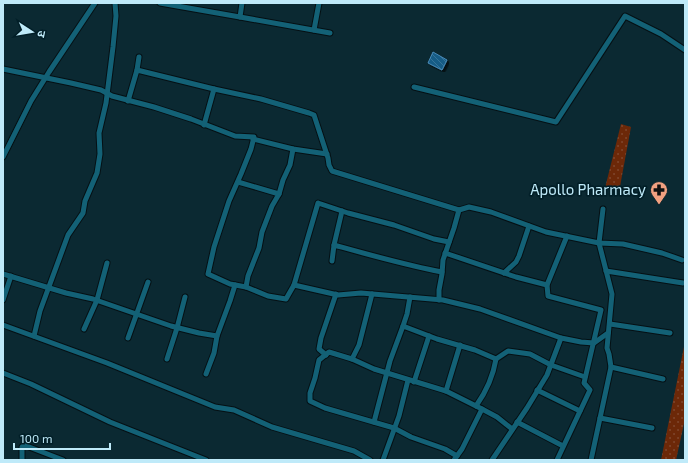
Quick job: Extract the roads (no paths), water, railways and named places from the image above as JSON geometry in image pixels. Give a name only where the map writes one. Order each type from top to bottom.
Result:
[{"type":"street","points":[[3,158],[31,101],[45,77],[95,3]]},
{"type":"street","points":[[34,336],[40,311],[68,235],[83,213],[85,201],[97,173],[100,154],[99,133],[106,103],[115,24],[115,3]]},
{"type":"street","points":[[160,3],[330,33]]},
{"type":"street","points":[[240,17],[242,3]]},
{"type":"street","points":[[314,30],[318,3]]},
{"type":"street","points":[[414,87],[556,122],[625,16],[661,34],[685,50]]},
{"type":"street","points":[[128,101],[137,70],[139,57]]},
{"type":"street","points":[[3,69],[101,90],[128,101],[154,107],[191,119],[235,136],[254,136],[251,149],[229,201],[214,248],[208,274],[234,285],[246,287],[268,296],[286,299],[294,285],[318,203],[379,222],[394,225],[434,239],[449,242]]},
{"type":"street","points":[[137,70],[261,99],[314,115],[327,154],[328,165],[332,171],[338,174],[459,210],[469,207],[491,212],[546,232],[600,243],[623,244],[662,253],[682,260]]},
{"type":"street","points":[[204,125],[214,89]]},
{"type":"street","points":[[253,139],[293,149],[327,154]]},
{"type":"street","points":[[246,287],[248,276],[259,248],[262,232],[290,165],[293,149]]},
{"type":"street","points":[[238,182],[279,194]]},
{"type":"street","points":[[592,460],[611,367],[607,348],[612,294],[600,243],[603,209]]},
{"type":"street","points":[[439,300],[443,260],[459,210]]},
{"type":"street","points":[[332,261],[342,211]]},
{"type":"street","points":[[504,273],[516,262],[529,226]]},
{"type":"street","points":[[566,236],[547,285],[548,296],[601,310],[611,307]]},
{"type":"street","points":[[334,245],[390,261],[442,272]]},
{"type":"street","points":[[445,253],[504,273],[547,285]]},
{"type":"street","points":[[84,329],[97,300],[107,263]]},
{"type":"street","points":[[606,270],[683,283]]},
{"type":"street","points":[[3,274],[49,288],[97,300],[178,328],[217,336]]},
{"type":"street","points":[[3,300],[11,276]]},
{"type":"street","points":[[128,338],[148,282]]},
{"type":"street","points":[[206,374],[214,353],[217,336],[230,302],[234,285]]},
{"type":"street","points":[[294,285],[336,294],[361,293],[439,300],[480,309],[561,338],[581,342],[594,343],[608,333]]},
{"type":"street","points":[[326,355],[319,349],[321,338],[336,294]]},
{"type":"street","points":[[352,359],[359,345],[372,294]]},
{"type":"street","points":[[167,359],[178,328],[185,297]]},
{"type":"street","points":[[374,422],[396,343],[408,314],[410,297]]},
{"type":"street","points":[[557,460],[590,390],[584,382],[601,310]]},
{"type":"street","points":[[610,324],[670,333]]},
{"type":"street","points":[[3,325],[107,363],[214,406],[234,410],[272,427],[354,452],[370,460]]},
{"type":"street","points":[[403,326],[496,359]]},
{"type":"street","points":[[414,382],[429,336]]},
{"type":"street","points":[[492,460],[547,375],[561,338]]},
{"type":"street","points":[[446,391],[460,345]]},
{"type":"street","points":[[476,406],[485,392],[496,359],[508,351],[530,354],[551,365],[585,377]]},
{"type":"street","points":[[482,408],[462,449],[455,458],[445,450],[411,437],[394,428],[325,408],[310,401],[310,393],[319,360],[328,352],[352,359],[374,369],[446,391],[482,408],[497,417],[512,429]]},
{"type":"street","points":[[611,367],[663,379]]},
{"type":"street","points":[[3,372],[110,422],[206,460]]},
{"type":"street","points":[[383,460],[399,416],[408,380]]},
{"type":"street","points":[[537,390],[580,411]]},
{"type":"street","points":[[600,418],[652,428]]},
{"type":"street","points":[[517,422],[563,446]]},
{"type":"street","points":[[22,460],[22,447],[24,445],[63,460]]},
{"type":"place","name":"Apollo Pharmacy","points":[[659,205]]}]
